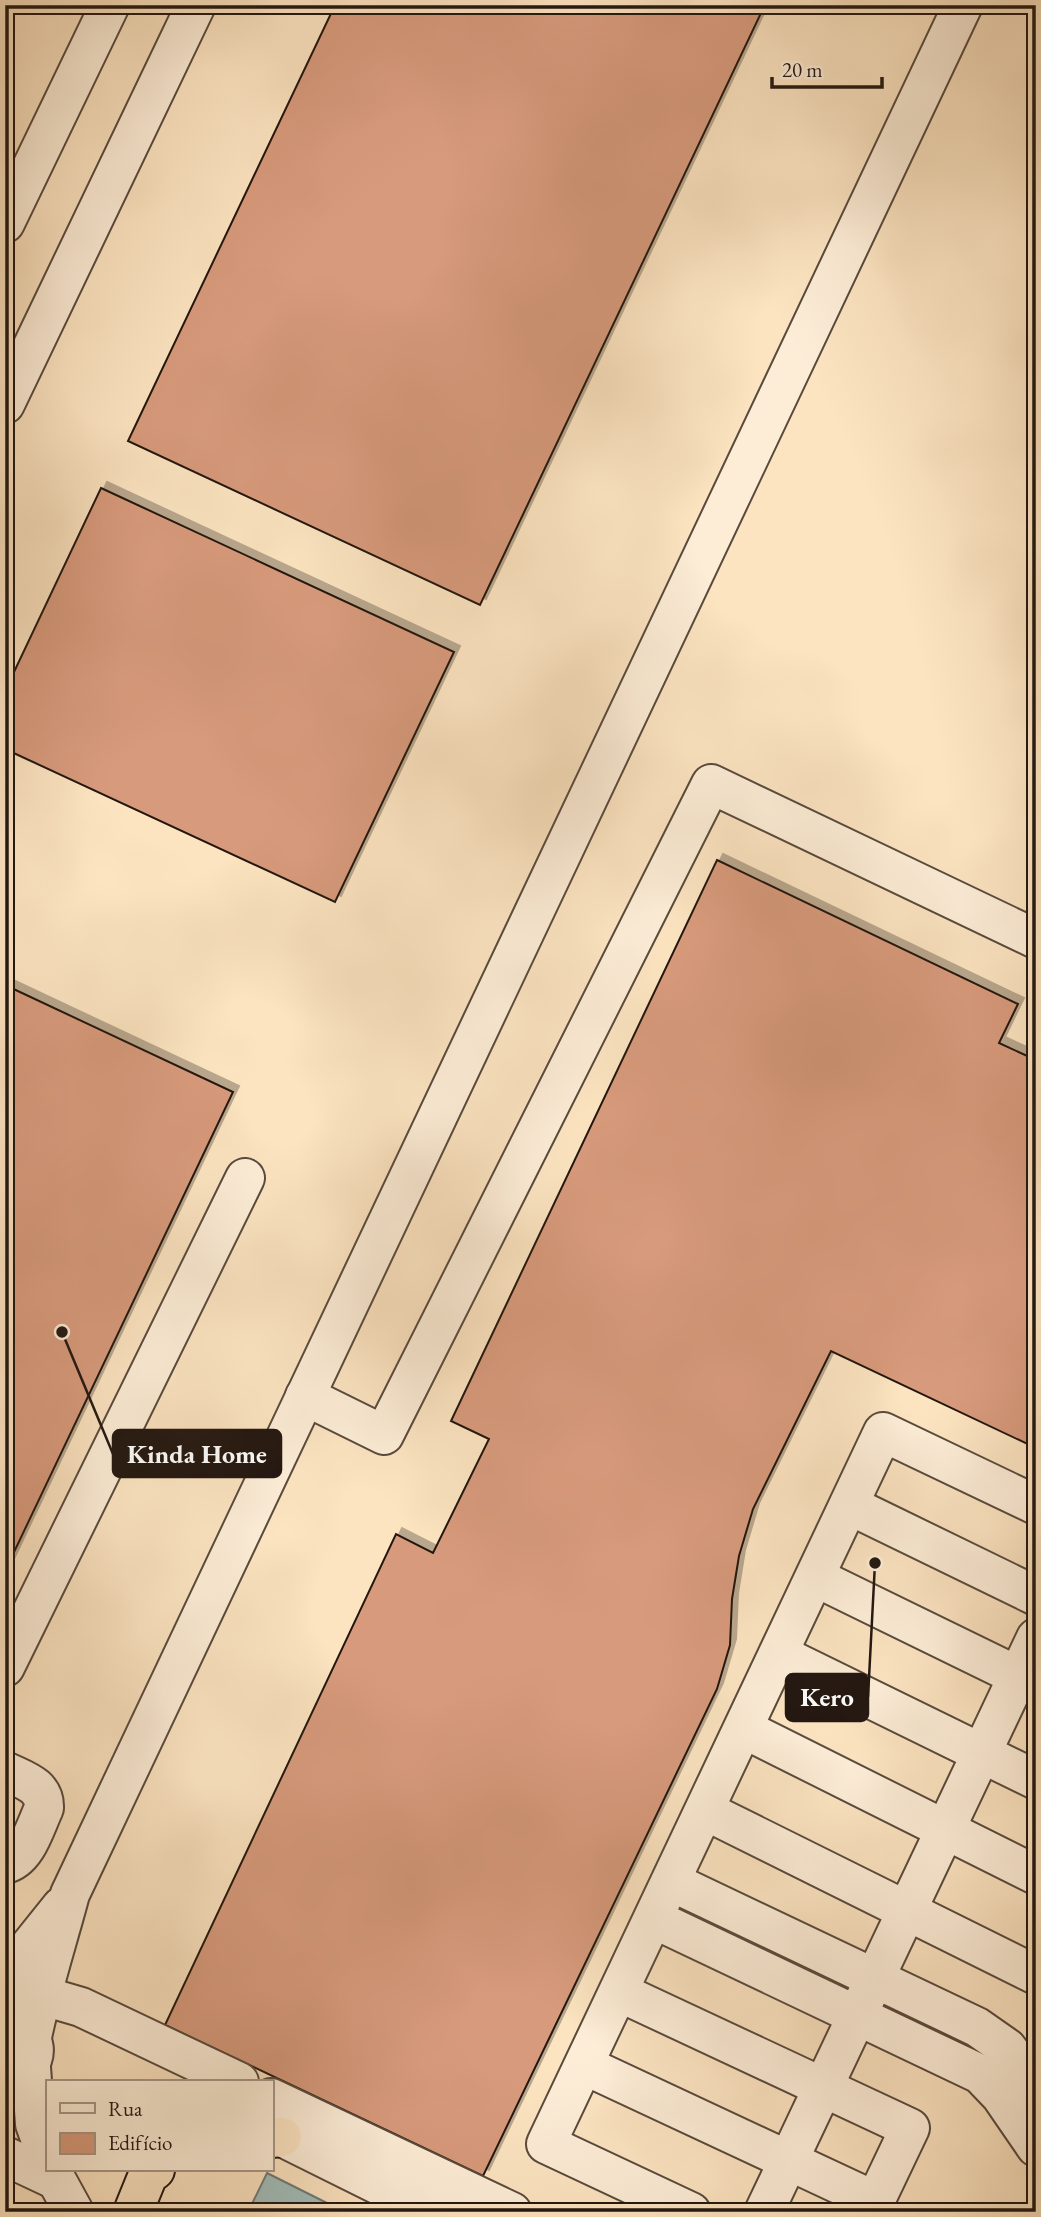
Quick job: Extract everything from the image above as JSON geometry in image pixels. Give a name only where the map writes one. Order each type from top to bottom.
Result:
[{"type":"highway","points":[[133,2212],[148,2175],[152,2172]]},
{"type":"lane","points":[[5,223],[110,5]]},
{"type":"lane","points":[[5,404],[195,5]]},
{"type":"lane","points":[[46,2155],[35,2124],[18,2054],[23,1995],[51,1966],[71,1894],[963,5]]},
{"type":"lane","points":[[305,1396],[384,1434],[711,784],[1036,939]]},
{"type":"lane","points":[[5,1667],[245,1178]]},
{"type":"lane","points":[[691,2212],[546,2144],[706,1811],[883,1432],[1036,1505]]},
{"type":"lane","points":[[849,1505],[1036,1596]]},
{"type":"lane","points":[[815,1577],[1027,1681]]},
{"type":"lane","points":[[764,2212],[981,1754],[1027,1681],[1036,1638]]},
{"type":"lane","points":[[779,1654],[1036,1780]]},
{"type":"lane","points":[[744,1729],[1036,1875]]},
{"type":"lane","points":[[5,1771],[38,1788],[44,1808],[23,1852],[17,1859],[5,1864]]},
{"type":"lane","points":[[706,1811],[1036,1975]]},
{"type":"lane","points":[[672,1882],[977,2026],[1007,2048],[1036,2087]]},
{"type":"lane","points":[[5,1977],[71,1894]]},
{"type":"lane","points":[[654,1919],[980,2074],[1001,2096],[1036,2147]]},
{"type":"lane","points":[[584,2065],[789,2161],[873,2207],[910,2129],[619,1992]]},
{"type":"lane","points":[[23,1995],[81,2007],[235,2080]]},
{"type":"lane","points":[[273,2099],[512,2212]]},
{"type":"lane","points":[[276,2137],[433,2212]]},
{"type":"lane","points":[[5,2156],[46,2168]]},
{"type":"lane","points":[[53,2172],[75,2212]]},
{"type":"water","points":[[267,2173],[345,2212],[248,2212]]},
{"type":"building","points":[[335,5],[751,5],[762,11],[480,605],[128,441]]},
{"type":"building","points":[[101,488],[454,652],[335,902],[5,749],[5,691]]},
{"type":"building","points":[[717,860],[1018,1004],[999,1043],[1036,1060],[1036,1448],[831,1351],[753,1509],[739,1556],[732,1599],[730,1645],[717,1689],[483,2176],[165,2025],[396,1534],[433,1553],[489,1439],[451,1421]]},
{"type":"building","points":[[5,985],[233,1092],[5,1571]]},
{"type":"place","name":"Kinda Home","points":[[62,1332]]},
{"type":"place","name":"Kero","points":[[875,1563]]}]
